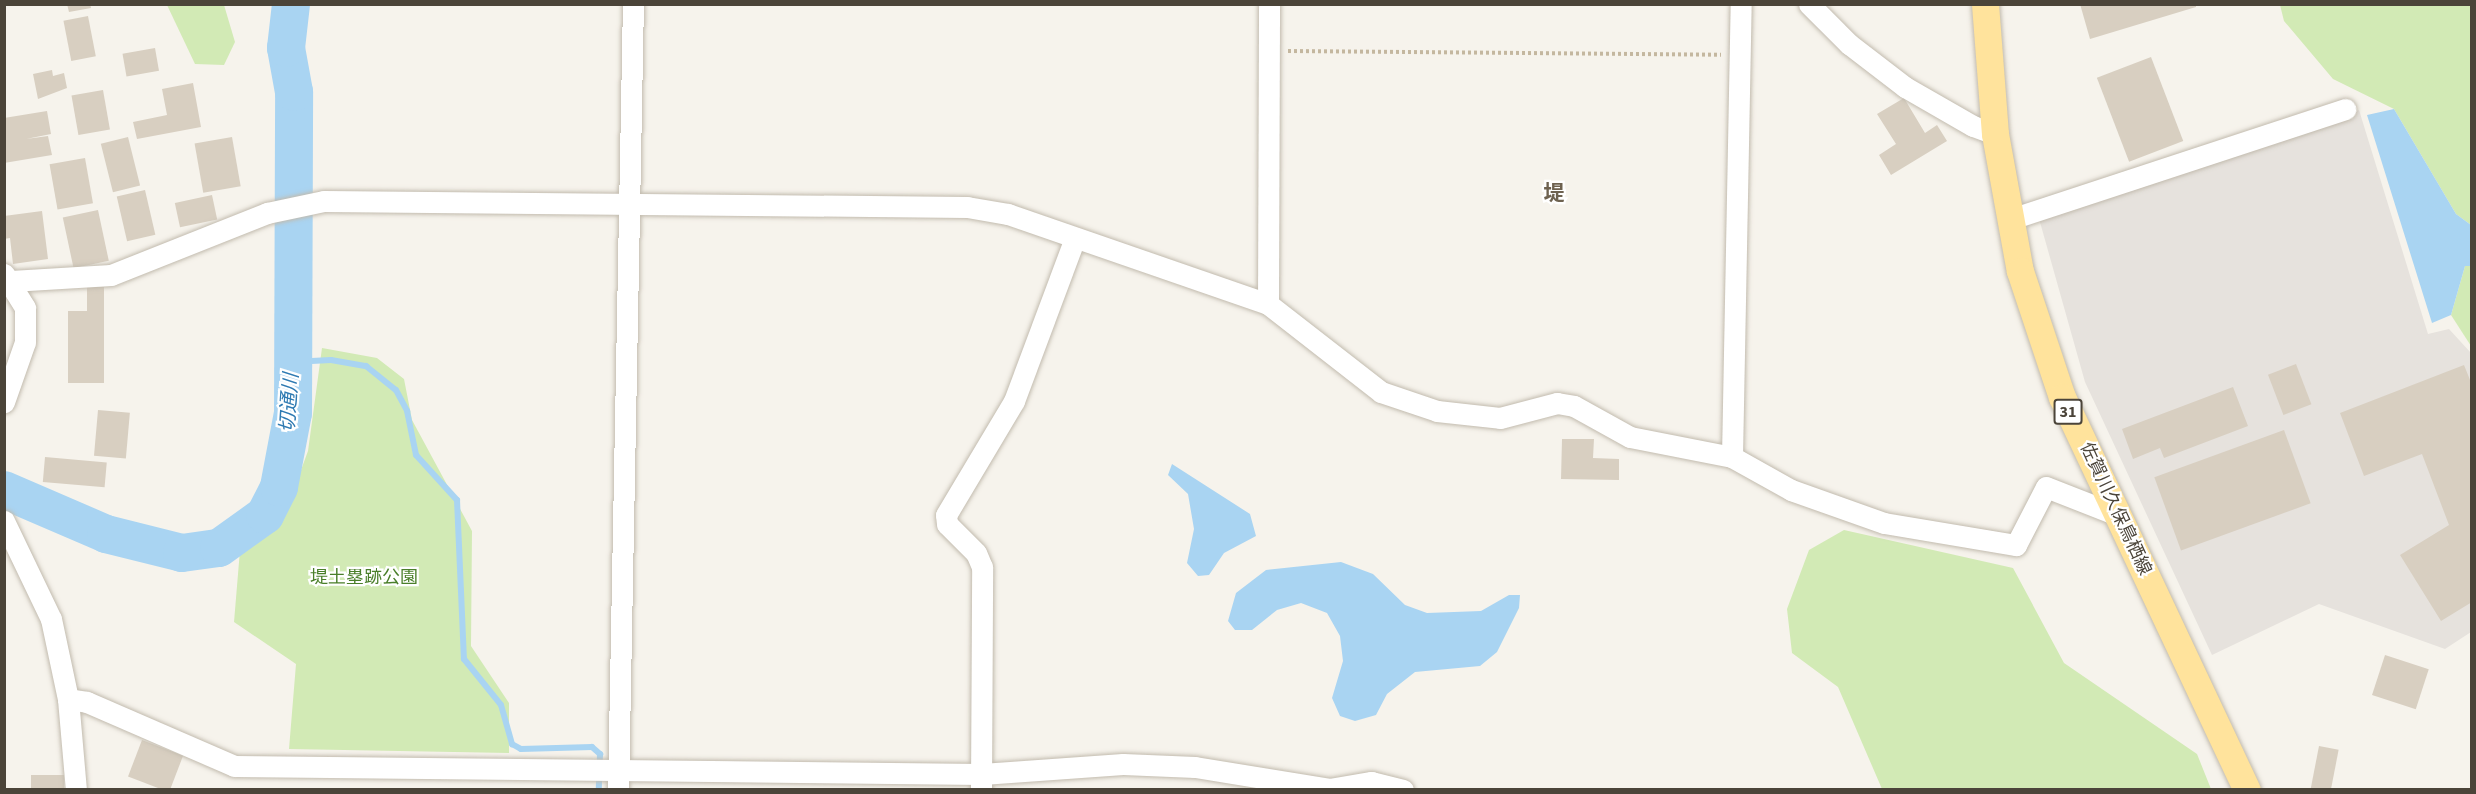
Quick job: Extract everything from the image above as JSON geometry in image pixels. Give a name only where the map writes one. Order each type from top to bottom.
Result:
[{"type":"main road","name":"佐賀川久保鳥栖線","points":[[1985,4],[1995,134],[2020,271],[2062,397],[2247,789]]},
{"type":"street","points":[[618,780],[633,4]]},
{"type":"street","points":[[1268,304],[1269,4]]},
{"type":"street","points":[[1732,457],[1741,4]]},
{"type":"street","points":[[1809,4],[1849,44],[1905,87],[1973,126],[1995,134]]},
{"type":"street","points":[[2011,219],[2345,110]]},
{"type":"street","points":[[4,402],[25,342],[25,308],[8,278],[111,275],[267,213],[324,201],[967,207],[1008,214],[1268,304],[1381,392],[1437,411],[1500,418],[1557,403],[1574,406],[1630,437],[1732,457],[1791,490],[1884,523],[2016,545],[2046,487],[2117,515]]},
{"type":"street","points":[[982,782],[982,567],[976,553],[947,524],[946,515],[1014,401],[1075,238]]},
{"type":"street","points":[[4,521],[51,619],[68,699],[76,789]]},
{"type":"street","points":[[68,699],[87,702],[234,766],[579,770],[618,780],[982,782],[1158,764],[1349,789],[1371,782],[1402,789]]},
{"type":"path","points":[[1269,51],[1740,55]]},
{"type":"shaded area","points":[[2359,110],[2428,334],[2449,329],[2471,353],[2471,632],[2445,649],[2319,604],[2212,655],[2085,382],[2038,215]]},
{"type":"green space","points":[[167,5],[224,5],[235,42],[224,65],[195,64]]},
{"type":"green space","points":[[2280,5],[2471,5],[2471,225],[2456,214],[2394,109],[2333,79],[2284,21]]},
{"type":"green space","points":[[2465,266],[2471,266],[2471,346],[2451,315]]},
{"type":"green space","name":"堤土塁跡公園","points":[[322,348],[377,358],[404,379],[412,420],[472,531],[471,646],[509,703],[509,753],[289,749],[296,664],[234,622],[240,550],[268,526],[294,489],[308,451]]},
{"type":"green space","points":[[1844,530],[2013,568],[2064,663],[2197,754],[2211,789],[1882,789],[1838,687],[1792,653],[1787,609],[1809,550]]},
{"type":"water","points":[[2394,109],[2456,214],[2471,225],[2471,266],[2465,266],[2451,315],[2432,323],[2367,115]]},
{"type":"water","points":[[1172,464],[1250,514],[1256,536],[1224,553],[1209,575],[1198,576],[1187,563],[1194,529],[1188,494],[1168,475]]},
{"type":"water","points":[[1341,562],[1373,574],[1405,605],[1427,613],[1481,611],[1509,595],[1520,595],[1519,608],[1497,652],[1480,666],[1415,672],[1387,694],[1376,715],[1355,721],[1340,716],[1332,698],[1343,661],[1340,636],[1327,613],[1301,603],[1277,610],[1252,630],[1235,630],[1228,621],[1236,593],[1266,570]]},
{"type":"building","points":[[67,4],[90,4],[91,8],[69,12]]},
{"type":"building","points":[[2080,4],[2196,4],[2196,7],[2090,39]]},
{"type":"building","points":[[88,16],[96,56],[71,61],[63,21]]},
{"type":"building","points":[[155,48],[159,71],[126,76],[123,54]]},
{"type":"building","points":[[2151,57],[2183,141],[2129,162],[2097,78]]},
{"type":"building","points":[[52,70],[53,76],[64,73],[67,88],[38,99],[33,74]]},
{"type":"building","points":[[193,83],[201,127],[137,139],[133,122],[167,115],[162,89]]},
{"type":"building","points":[[103,90],[110,129],[78,135],[71,96]]},
{"type":"building","points":[[1904,98],[1925,133],[1937,125],[1947,141],[1891,175],[1879,155],[1896,144],[1877,114]]},
{"type":"building","points":[[47,111],[51,134],[26,139],[48,136],[52,155],[4,163],[4,118]]},
{"type":"building","points":[[128,137],[140,186],[113,192],[101,144]]},
{"type":"building","points":[[232,137],[241,186],[203,193],[195,144]]},
{"type":"building","points":[[85,158],[93,203],[58,210],[50,164]]},
{"type":"building","points":[[145,190],[155,235],[127,241],[117,197]]},
{"type":"building","points":[[212,195],[217,219],[180,227],[175,203]]},
{"type":"building","points":[[98,210],[109,261],[74,268],[63,217]]},
{"type":"building","points":[[42,211],[48,259],[13,264],[10,238],[4,239],[4,216]]},
{"type":"building","points":[[87,287],[104,287],[104,383],[68,383],[68,311],[87,311]]},
{"type":"building","points":[[2296,364],[2311,404],[2283,415],[2268,375]]},
{"type":"building","points":[[2464,365],[2472,385],[2472,602],[2441,621],[2400,555],[2449,525],[2422,454],[2364,476],[2340,413]]},
{"type":"building","points":[[2233,387],[2248,426],[2164,458],[2160,448],[2133,459],[2122,429]]},
{"type":"building","points":[[98,410],[130,413],[126,459],[94,456]]},
{"type":"building","points":[[2284,430],[2311,503],[2181,550],[2154,477]]},
{"type":"building","points":[[1562,439],[1594,439],[1593,458],[1619,459],[1619,480],[1561,479]]},
{"type":"building","points":[[45,457],[107,462],[105,487],[43,482]]},
{"type":"building","points":[[2385,655],[2429,669],[2416,709],[2372,695]]},
{"type":"building","points":[[142,740],[183,756],[170,790],[163,790],[128,776]]},
{"type":"building","points":[[2319,746],[2339,750],[2331,790],[2310,790]]},
{"type":"building","points":[[31,775],[64,775],[64,790],[31,790]]},
{"type":"waterway","name":"切通川","points":[[4,490],[106,534],[182,553],[219,548],[265,515],[279,487],[293,413],[294,92],[286,48],[291,4]]},
{"type":"waterway","points":[[292,362],[331,360],[366,366],[396,390],[407,411],[416,455],[457,500],[464,659],[501,705],[512,744],[521,749],[592,747],[600,754],[599,790]]},
{"type":"district","name":"堤","points":[[1554,193]]}]
